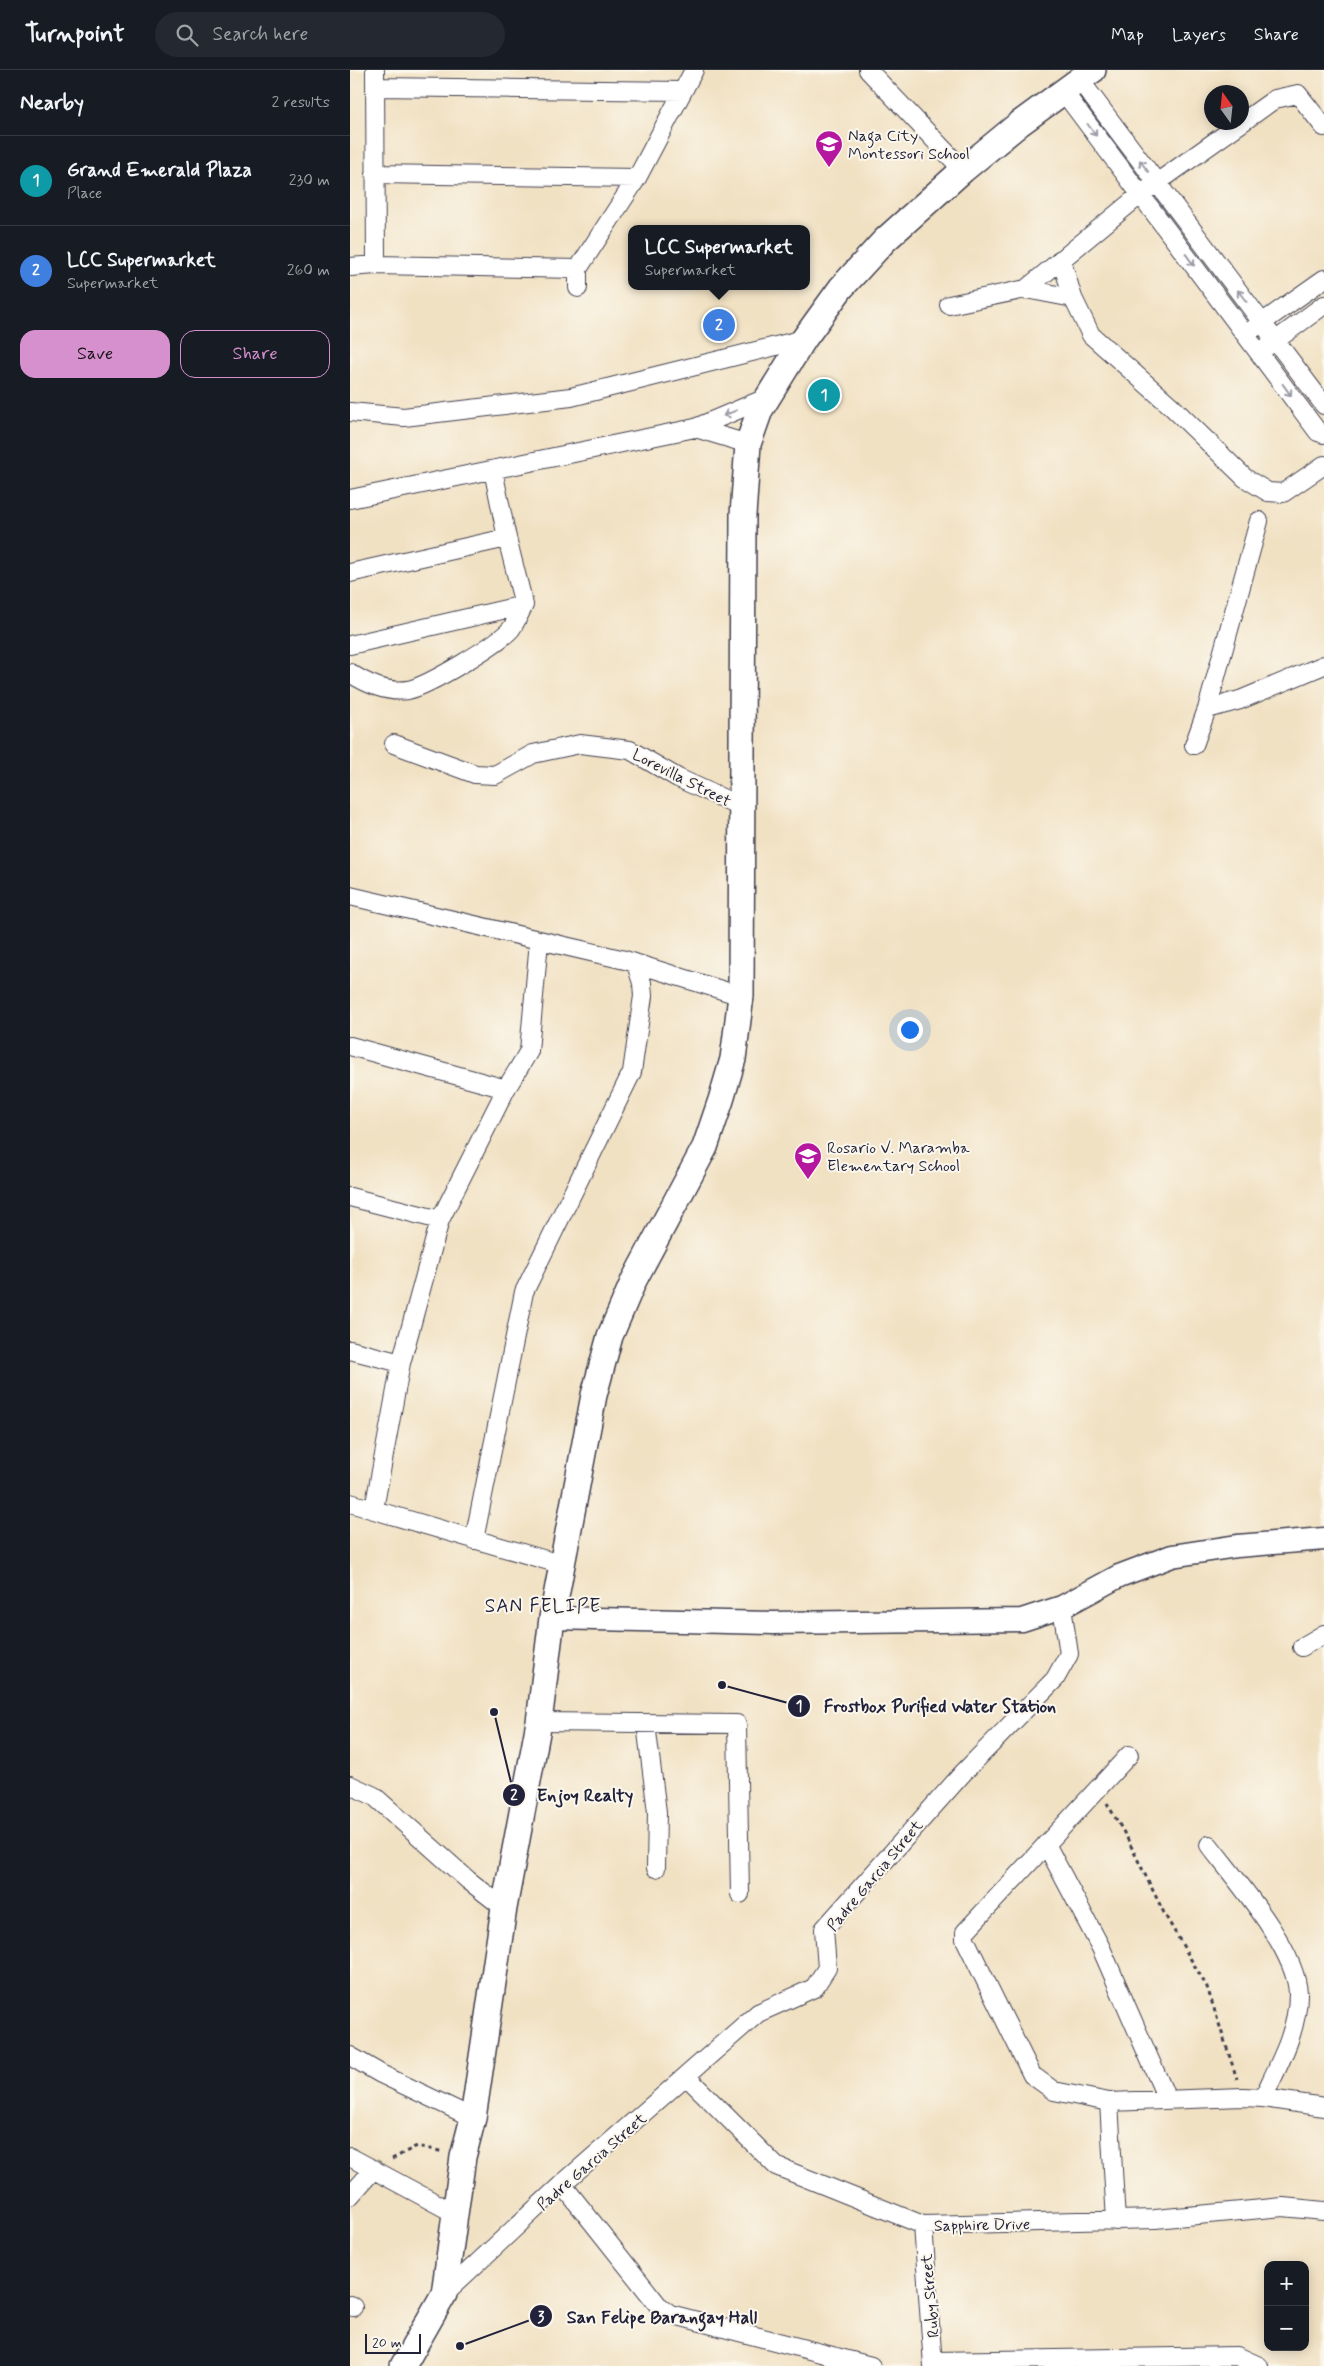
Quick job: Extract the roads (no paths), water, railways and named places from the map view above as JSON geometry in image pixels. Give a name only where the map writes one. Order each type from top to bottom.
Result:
[{"type":"main road","points":[[403,2366],[444,2294],[454,2213],[463,2157],[472,2118],[504,1908],[539,1722],[552,1618],[594,1395],[610,1336],[634,1280],[705,1147],[722,1100],[733,1058],[741,996],[743,515],[748,444],[766,398],[804,339],[842,288],[885,240],[963,170],[1078,80]]},
{"type":"street","points":[[578,288],[578,269],[637,178],[694,70]]},
{"type":"street","points":[[868,70],[963,170]]},
{"type":"street","points":[[376,265],[375,79],[683,91]]},
{"type":"street","points":[[1078,80],[1324,405]]},
{"type":"street","points":[[1078,80],[1141,194],[1245,335],[1322,432]]},
{"type":"street","points":[[1026,289],[1141,194],[1275,98],[1298,94],[1324,127]]},
{"type":"street","points":[[375,174],[637,178]]},
{"type":"street","points":[[1062,259],[1073,298],[1091,335],[1170,405],[1245,478],[1268,492],[1284,492],[1324,465]]},
{"type":"street","points":[[350,268],[376,265],[578,269]]},
{"type":"street","points":[[1245,335],[1324,278]]},
{"type":"street","points":[[948,305],[1026,289],[1073,298]]},
{"type":"street","points":[[1259,352],[1324,305]]},
{"type":"street","points":[[350,412],[404,417],[571,397],[804,339]]},
{"type":"street","points":[[350,499],[694,428],[766,398]]},
{"type":"street","points":[[694,428],[748,444]]},
{"type":"street","points":[[350,673],[361,680],[383,688],[408,690],[435,680],[467,661],[510,630],[524,605],[507,538],[493,470]]},
{"type":"street","points":[[1194,745],[1207,709],[1259,521]]},
{"type":"street","points":[[350,573],[507,538]]},
{"type":"street","points":[[350,645],[524,605]]},
{"type":"street","points":[[1207,709],[1240,700],[1323,661]]},
{"type":"street","name":"Lorevilla Street","points":[[394,744],[476,774],[495,775],[533,754],[580,744],[630,750],[678,778],[742,807]]},
{"type":"street","points":[[350,896],[636,964],[741,996]]},
{"type":"street","points":[[374,1509],[401,1363],[440,1220],[506,1088],[529,1051],[539,941]]},
{"type":"street","points":[[474,1540],[524,1292],[632,1072],[643,996],[642,983],[636,964]]},
{"type":"street","points":[[350,1046],[506,1088]]},
{"type":"street","points":[[350,1198],[440,1220]]},
{"type":"street","points":[[350,1350],[401,1363]]},
{"type":"street","points":[[350,1503],[563,1565]]},
{"type":"street","points":[[552,1618],[773,1623],[1022,1620],[1062,1607],[1119,1576],[1172,1556],[1237,1546],[1324,1539]]},
{"type":"street","name":"Padre Garcia Street","points":[[444,2294],[562,2184],[687,2077],[758,2013],[814,1988],[827,1968],[824,1929],[963,1772],[1055,1679],[1069,1654],[1062,1607]]},
{"type":"street","points":[[1302,1647],[1324,1634]]},
{"type":"street","points":[[539,1722],[737,1724],[740,1894]]},
{"type":"street","points":[[646,1724],[657,1812],[656,1868]]},
{"type":"street","points":[[1130,1755],[965,1932],[965,1939],[1032,2075],[1054,2091],[1108,2102],[1243,2097],[1324,2107]]},
{"type":"street","points":[[350,1784],[374,1796],[468,1880],[504,1908]]},
{"type":"street","points":[[1046,1844],[1101,1948],[1167,2099]]},
{"type":"street","points":[[1209,1845],[1280,1943],[1295,1977],[1298,1994],[1288,2042],[1263,2098]]},
{"type":"street","points":[[350,2056],[381,2074],[472,2118]]},
{"type":"street","name":"Sapphire Drive","points":[[687,2077],[776,2166],[923,2225],[1116,2220],[1283,2206],[1324,2211]]},
{"type":"street","points":[[1108,2102],[1116,2220]]},
{"type":"street","points":[[350,2157],[454,2213]]},
{"type":"street","points":[[350,2196],[374,2169]]},
{"type":"street","points":[[562,2184],[658,2305],[670,2314],[871,2366]]},
{"type":"street","name":"Ruby Street","points":[[923,2225],[933,2364]]},
{"type":"street","points":[[933,2364],[1237,2356],[1259,2366]]},
{"type":"place","name":"Naga City Montessori School","points":[[829,168]]},
{"type":"place","name":"LCC Supermarket","points":[[719,325]]},
{"type":"place","name":"Grand Emerald Plaza","points":[[824,395]]},
{"type":"place","name":"Rosario V. Maramba Elementary School","points":[[808,1180]]},
{"type":"place","name":"Frostbox Purified Water Station","points":[[722,1685]]},
{"type":"place","name":"Enjoy Realty","points":[[494,1712]]},
{"type":"place","name":"San Felipe Barangay Hall","points":[[460,2346]]},
{"type":"district","name":"SAN FELIPE","points":[[543,1605]]}]
